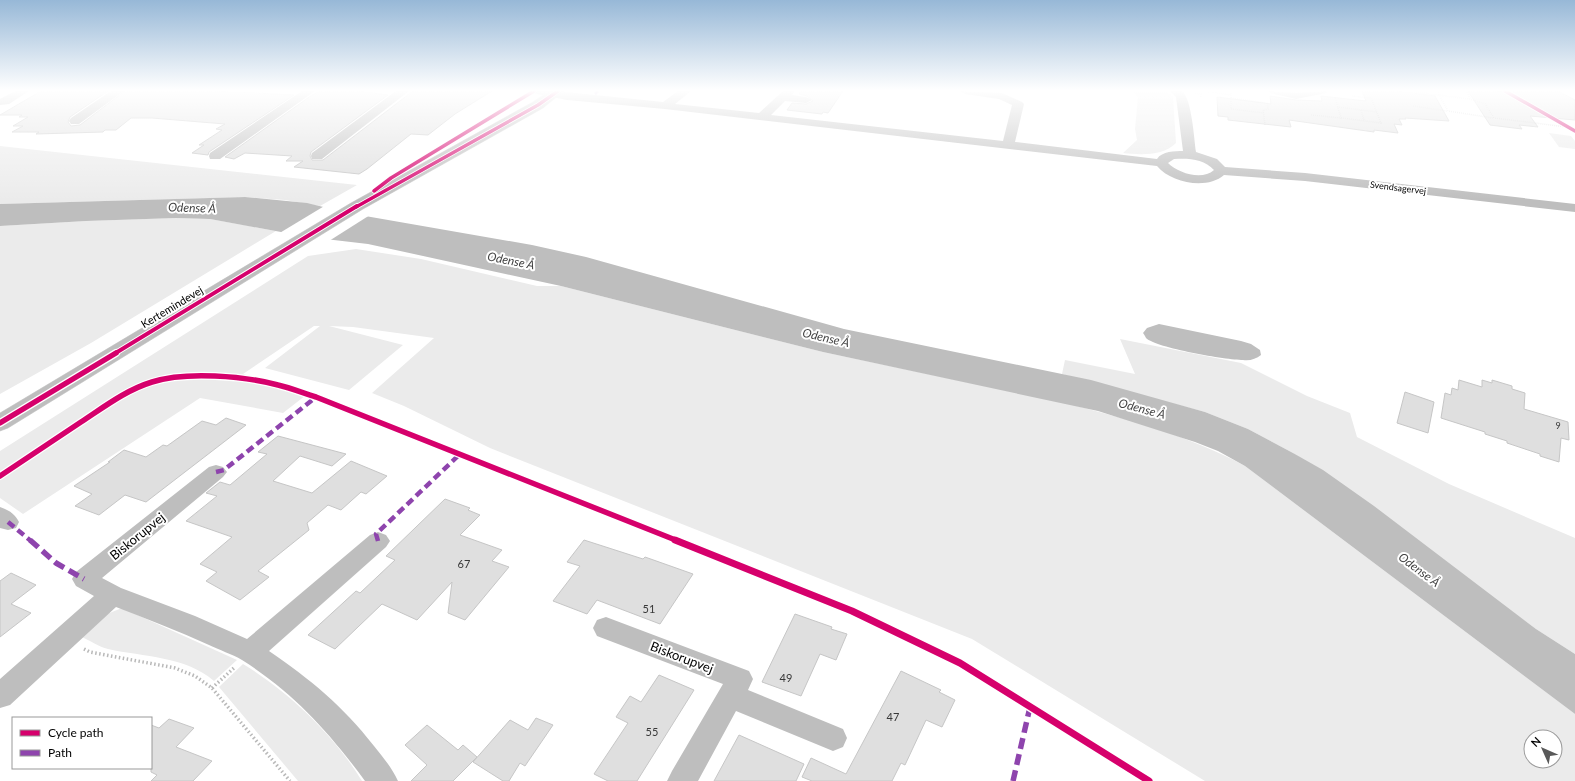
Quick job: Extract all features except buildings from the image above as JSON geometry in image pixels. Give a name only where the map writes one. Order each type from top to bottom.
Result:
[{"type":"main road","name":"Kertemindevej","points":[[354,208],[391,178],[482,127]]},
{"type":"main road","name":"Kertemindevej","points":[[0,423],[354,208],[499,127]]},
{"type":"street","points":[[215,156],[257,127]]},
{"type":"street","points":[[317,156],[355,127]]},
{"type":"street","points":[[851,127],[1161,163]]},
{"type":"street","points":[[1008,146],[1012,127]]},
{"type":"street","points":[[1186,127],[1190,155]]},
{"type":"street","points":[[1173,155],[1190,155],[1209,160],[1218,165],[1221,171],[1218,175],[1213,177],[1194,178],[1172,173],[1164,168],[1161,163],[1164,158],[1173,155]]},
{"type":"street","name":"Svendsagervej","points":[[1221,171],[1305,178],[1575,208]]},
{"type":"street","name":"Biskorupvej","points":[[216,472],[84,579],[112,595],[186,623],[250,652],[286,677],[324,709],[351,739],[382,781]]},
{"type":"street","points":[[250,652],[378,541]]},
{"type":"street","points":[[0,696],[112,595]]},
{"type":"street","name":"Biskorupvej","points":[[606,628],[740,679],[682,781]]},
{"type":"street","points":[[731,696],[833,738]]},
{"type":"path","points":[[1565,127],[1569,128]]},
{"type":"path","points":[[65,638],[90,652],[175,668],[196,676],[212,688],[290,781]]},
{"type":"path","points":[[212,688],[250,652]]},
{"type":"shaded area","points":[[1135,127],[1175,127],[1176,143],[1165,150],[1151,154],[1123,153],[1137,140]]},
{"type":"shaded area","points":[[1549,133],[1571,136],[1575,141],[1575,149],[1559,147]]},
{"type":"shaded area","points":[[0,146],[357,185],[320,206],[285,200],[245,197],[0,204]]},
{"type":"shaded area","points":[[176,218],[210,219],[276,231],[91,343],[0,394],[0,226]]},
{"type":"shaded area","points":[[356,249],[421,259],[537,286],[561,286],[823,352],[1061,402],[1155,428],[1223,455],[1245,466],[1575,714],[1575,781],[1205,781],[972,639],[490,448],[404,406],[372,393],[434,338],[353,327],[329,326],[403,345],[349,390],[265,368],[320,326],[314,326],[243,374],[310,392],[283,413],[200,398],[23,514],[0,498],[0,451],[308,256]]},
{"type":"shaded area","points":[[1120,339],[1241,363],[1307,396],[1350,413],[1357,437],[1449,484],[1575,538],[1575,654],[1536,629],[1293,453],[1248,429],[1205,412],[1062,374],[1065,360],[1135,374]]},
{"type":"shaded area","points":[[122,608],[237,660],[214,681],[203,673],[177,662],[108,649],[80,636],[102,616]]},
{"type":"shaded area","points":[[243,664],[277,688],[309,716],[338,747],[362,781],[298,781],[219,687]]},
{"type":"water","name":"Odense Å","points":[[245,197],[307,203],[348,213],[532,245],[586,257],[844,329],[1091,380],[1205,412],[1248,429],[1323,470],[1374,506],[1536,629],[1575,654],[1575,714],[1245,466],[1218,451],[1195,442],[1098,411],[823,352],[561,286],[368,244],[308,237],[210,219],[176,218],[86,221],[0,226],[0,204]]},
{"type":"water","points":[[1159,324],[1251,344],[1260,350],[1261,355],[1250,360],[1235,359],[1208,356],[1163,346],[1152,342],[1146,338],[1143,333],[1147,328]]},
{"type":"pier","points":[[326,205],[370,215],[329,241],[278,234]]},
{"type":"marked path","points":[[216,472],[224,470],[316,397]]},
{"type":"marked path","points":[[378,541],[376,534],[459,455]]},
{"type":"marked path","points":[[8,522],[56,563],[84,579]]},
{"type":"marked path","points":[[1013,781],[1030,707]]},
{"type":"cycle path","points":[[374,191],[391,178],[474,127]]},
{"type":"cycle path","points":[[0,423],[357,206],[498,127]]},
{"type":"cycle path","points":[[1569,127],[1575,131]]},
{"type":"cycle path","points":[[0,476],[117,398],[142,385],[154,381],[165,378],[202,376],[246,379],[280,385],[316,397],[852,611],[960,663],[1149,781]]}]
